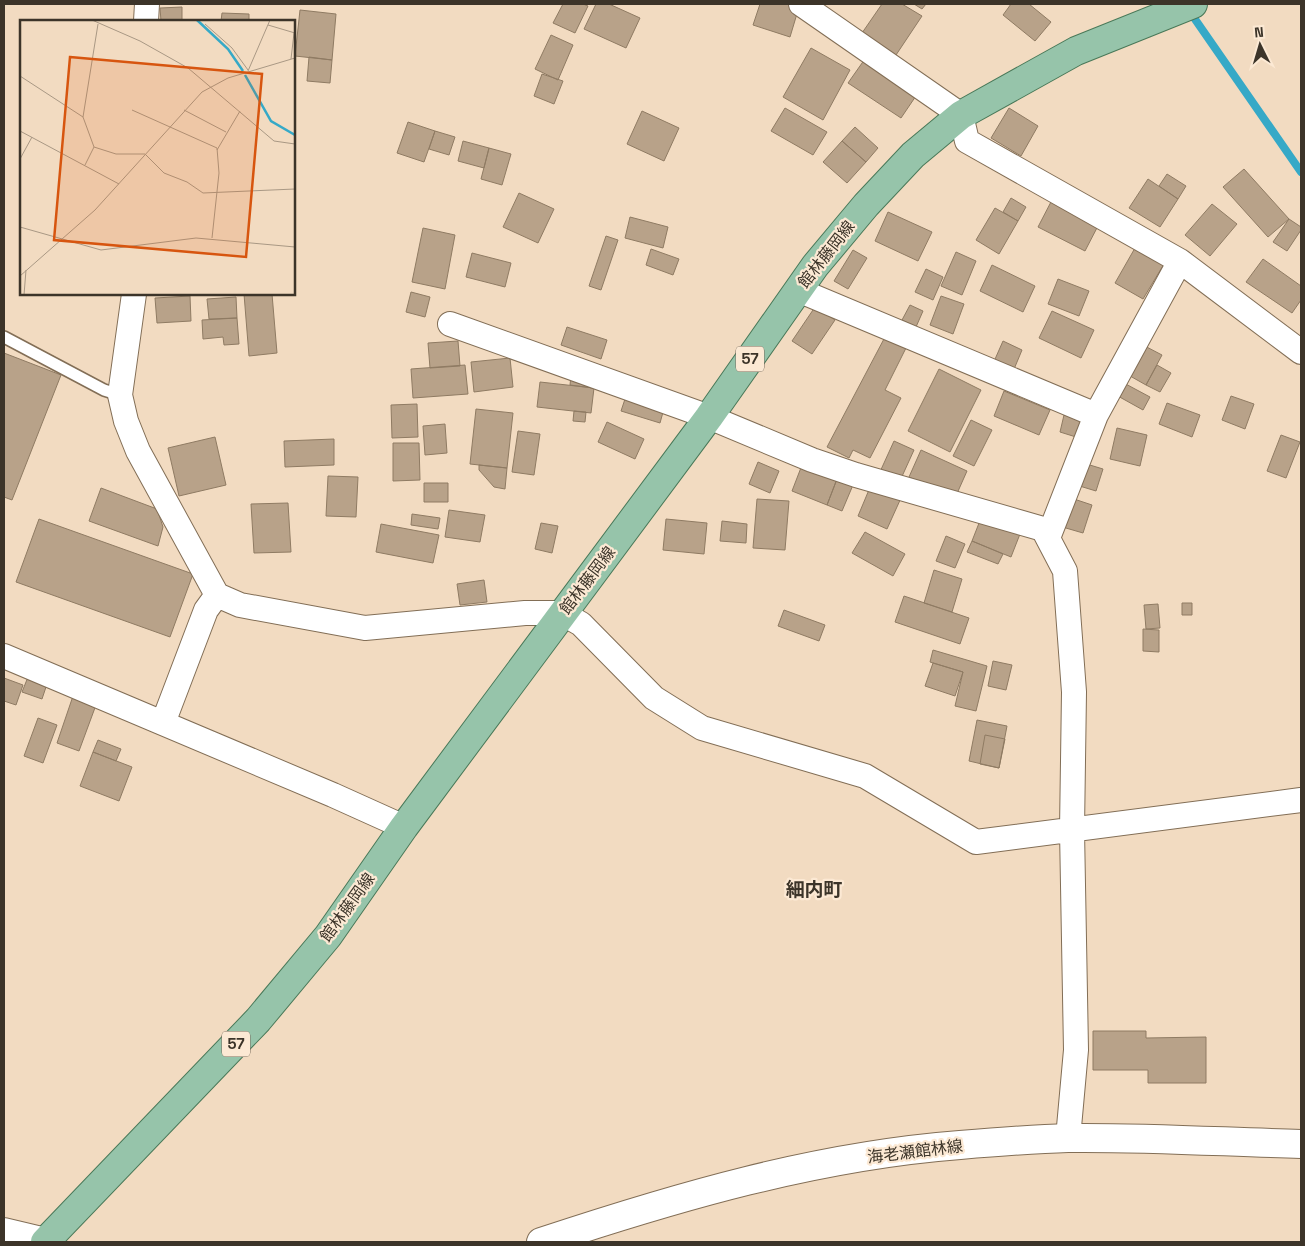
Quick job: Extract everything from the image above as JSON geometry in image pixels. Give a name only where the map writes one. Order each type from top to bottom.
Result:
[{"type":"main road","name":"館林藤岡線","points":[[45,1242],[258,1020],[328,936],[404,827],[709,417],[815,266],[866,205],[913,156],[961,115],[1076,51],[1193,4]]},
{"type":"main road","name":"海老瀬館林線","points":[[541,1242],[640,1210],[750,1180],[853,1158],[958,1145],[1068,1138],[1301,1144]]},
{"type":"main road","points":[[4,1232],[45,1242]]},
{"type":"street","points":[[146,20],[147,4]]},
{"type":"street","points":[[801,4],[961,115],[967,141],[1180,261],[1301,352]]},
{"type":"street","points":[[1048,538],[1096,415],[1180,261]]},
{"type":"street","points":[[798,290],[1096,415]]},
{"type":"street","points":[[134,295],[120,395],[126,421],[138,451],[217,594],[240,605],[365,628],[525,613],[562,613],[581,624],[654,698],[702,728],[865,776],[976,842],[1301,800]]},
{"type":"street","points":[[450,324],[709,417],[812,460],[856,475],[1043,529],[1065,571],[1074,692],[1072,830],[1076,1050],[1068,1138]]},
{"type":"street","points":[[163,723],[206,610],[217,594]]},
{"type":"street","points":[[4,656],[404,827]]},
{"type":"lane","points":[[4,337],[96,386],[120,395]]},
{"type":"building","points":[[563,4],[583,4],[588,6],[575,33],[553,23]]},
{"type":"building","points":[[596,4],[609,4],[640,18],[626,48],[584,29]]},
{"type":"building","points":[[760,4],[789,4],[799,7],[790,37],[753,25]]},
{"type":"building","points":[[882,4],[902,4],[922,16],[896,55],[862,33]]},
{"type":"building","points":[[914,4],[926,4],[922,9]]},
{"type":"building","points":[[1011,4],[1029,4],[1051,22],[1035,41],[1003,15]]},
{"type":"building","points":[[182,7],[182,20],[161,20],[160,8]]},
{"type":"building","points":[[300,10],[336,14],[332,60],[295,56]]},
{"type":"building","points":[[222,13],[249,14],[249,20],[221,20]]},
{"type":"building","points":[[551,35],[573,45],[558,80],[535,69]]},
{"type":"building","points":[[811,48],[850,70],[823,120],[783,97]]},
{"type":"building","points":[[867,56],[920,90],[901,118],[848,83]]},
{"type":"building","points":[[309,57],[332,60],[330,83],[307,81]]},
{"type":"building","points":[[542,74],[563,81],[554,104],[534,96]]},
{"type":"building","points":[[785,108],[827,132],[813,155],[771,131]]},
{"type":"building","points":[[1009,108],[1038,126],[1021,156],[991,138]]},
{"type":"building","points":[[642,111],[679,128],[664,161],[627,144]]},
{"type":"building","points":[[408,122],[435,131],[424,162],[397,153]]},
{"type":"building","points":[[855,127],[878,148],[866,162],[842,141]]},
{"type":"building","points":[[435,131],[455,137],[449,155],[429,149]]},
{"type":"building","points":[[463,141],[489,148],[484,168],[458,161]]},
{"type":"building","points":[[842,141],[866,162],[847,183],[823,162]]},
{"type":"building","points":[[489,148],[511,154],[502,185],[481,179]]},
{"type":"building","points":[[1244,169],[1289,219],[1268,237],[1223,187]]},
{"type":"building","points":[[1167,174],[1186,186],[1178,199],[1159,186]]},
{"type":"building","points":[[1148,179],[1178,199],[1160,227],[1129,208]]},
{"type":"building","points":[[519,193],[554,209],[538,243],[503,227]]},
{"type":"building","points":[[1011,198],[1026,207],[1018,221],[1003,212]]},
{"type":"building","points":[[1053,198],[1100,222],[1085,251],[1038,227]]},
{"type":"building","points":[[1212,204],[1237,224],[1210,256],[1185,235]]},
{"type":"building","points":[[995,208],[1018,221],[999,254],[976,240]]},
{"type":"building","points":[[888,212],[932,232],[918,261],[875,241]]},
{"type":"building","points":[[630,217],[668,227],[663,248],[625,238]]},
{"type":"building","points":[[1289,219],[1301,227],[1301,230],[1287,251],[1273,242]]},
{"type":"building","points":[[423,228],[455,235],[445,289],[412,282]]},
{"type":"building","points":[[606,236],[618,240],[601,290],[589,286]]},
{"type":"building","points":[[1135,248],[1164,264],[1143,299],[1115,283]]},
{"type":"building","points":[[651,249],[679,259],[673,275],[646,265]]},
{"type":"building","points":[[853,250],[867,258],[848,289],[834,281]]},
{"type":"building","points":[[956,252],[976,261],[962,295],[941,286]]},
{"type":"building","points":[[472,253],[511,263],[505,287],[466,277]]},
{"type":"building","points":[[1263,259],[1301,286],[1301,300],[1292,313],[1246,282]]},
{"type":"building","points":[[992,265],[1035,286],[1023,312],[980,291]]},
{"type":"building","points":[[926,269],[943,277],[933,300],[915,292]]},
{"type":"building","points":[[1058,279],[1089,291],[1079,316],[1048,304]]},
{"type":"building","points":[[411,292],[430,297],[425,317],[406,312]]},
{"type":"building","points":[[244,295],[272,295],[277,353],[249,356]]},
{"type":"building","points":[[190,296],[191,321],[157,323],[155,298]]},
{"type":"building","points":[[941,296],[964,304],[953,334],[930,325]]},
{"type":"building","points":[[236,297],[237,318],[209,319],[207,299]]},
{"type":"building","points":[[910,305],[923,311],[916,327],[902,320]]},
{"type":"building","points":[[815,307],[835,320],[812,354],[792,341]]},
{"type":"building","points":[[1052,311],[1094,330],[1081,358],[1039,338]]},
{"type":"building","points":[[237,318],[239,344],[224,345],[223,337],[203,339],[202,320]]},
{"type":"building","points":[[567,327],[607,340],[601,359],[561,345]]},
{"type":"building","points":[[885,337],[906,348],[885,390],[901,398],[870,458],[853,450],[849,458],[827,447]]},
{"type":"building","points":[[458,341],[460,366],[430,368],[428,343]]},
{"type":"building","points":[[1003,341],[1022,350],[1012,374],[992,366]]},
{"type":"building","points":[[1139,343],[1162,355],[1146,385],[1123,372]]},
{"type":"building","points":[[4,353],[61,375],[12,500],[4,497]]},
{"type":"building","points":[[510,358],[513,387],[474,392],[471,362]]},
{"type":"building","points":[[465,365],[468,394],[413,398],[411,369]]},
{"type":"building","points":[[1157,365],[1171,373],[1160,392],[1146,385]]},
{"type":"building","points":[[939,369],[981,390],[950,452],[908,431]]},
{"type":"building","points":[[571,375],[593,388],[570,385]]},
{"type":"building","points":[[540,382],[594,388],[591,413],[537,407]]},
{"type":"building","points":[[1122,382],[1150,397],[1143,410],[1116,395]]},
{"type":"building","points":[[1004,391],[1050,410],[1039,435],[994,416]]},
{"type":"building","points":[[627,393],[665,405],[660,423],[621,411]]},
{"type":"building","points":[[1231,396],[1254,404],[1245,429],[1222,420]]},
{"type":"building","points":[[1167,403],[1200,415],[1192,437],[1159,424]]},
{"type":"building","points":[[417,404],[418,437],[392,438],[391,405]]},
{"type":"building","points":[[476,409],[513,413],[507,468],[470,464]]},
{"type":"building","points":[[574,411],[586,412],[585,422],[573,421]]},
{"type":"building","points":[[1064,415],[1081,419],[1076,437],[1060,432]]},
{"type":"building","points":[[971,420],[992,430],[974,466],[953,456]]},
{"type":"building","points":[[607,422],[644,439],[635,459],[598,442]]},
{"type":"building","points":[[445,424],[447,453],[425,455],[423,426]]},
{"type":"building","points":[[1117,428],[1147,435],[1140,466],[1110,459]]},
{"type":"building","points":[[518,431],[540,434],[534,475],[512,472]]},
{"type":"building","points":[[1281,435],[1300,442],[1286,478],[1267,471]]},
{"type":"building","points":[[215,437],[226,485],[179,496],[168,448]]},
{"type":"building","points":[[334,439],[334,465],[285,467],[284,441]]},
{"type":"building","points":[[894,441],[914,450],[899,483],[879,474]]},
{"type":"building","points":[[393,443],[419,443],[420,480],[393,481]]},
{"type":"building","points":[[921,450],[967,471],[955,498],[909,477]]},
{"type":"building","points":[[758,462],[779,471],[770,493],[749,484]]},
{"type":"building","points":[[1080,462],[1103,469],[1096,491],[1073,484]]},
{"type":"building","points":[[479,465],[507,468],[505,489],[494,487],[479,470]]},
{"type":"building","points":[[802,465],[837,479],[827,505],[792,491]]},
{"type":"building","points":[[328,476],[358,477],[356,517],[326,516]]},
{"type":"building","points":[[837,479],[853,485],[842,511],[827,505]]},
{"type":"building","points":[[424,483],[448,483],[448,502],[424,502]]},
{"type":"building","points":[[871,485],[901,498],[887,529],[858,516]]},
{"type":"building","points":[[101,488],[157,509],[163,527],[158,546],[89,521]]},
{"type":"building","points":[[1068,497],[1092,505],[1083,533],[1059,526]]},
{"type":"building","points":[[757,499],[789,501],[785,550],[753,548]]},
{"type":"building","points":[[288,503],[291,552],[254,553],[251,504]]},
{"type":"building","points":[[449,510],[485,515],[480,542],[445,537]]},
{"type":"building","points":[[412,514],[440,518],[438,529],[411,525]]},
{"type":"building","points":[[981,518],[1020,534],[1011,557],[972,541]]},
{"type":"building","points":[[39,519],[193,574],[170,637],[16,582]]},
{"type":"building","points":[[666,519],[707,523],[704,554],[663,550]]},
{"type":"building","points":[[722,521],[747,524],[746,543],[720,541]]},
{"type":"building","points":[[541,523],[558,526],[552,553],[535,549]]},
{"type":"building","points":[[381,524],[439,535],[433,563],[376,552]]},
{"type":"building","points":[[865,532],[905,554],[893,576],[852,553]]},
{"type":"building","points":[[946,536],[965,544],[955,568],[936,561]]},
{"type":"building","points":[[972,541],[1003,554],[998,564],[967,552]]},
{"type":"building","points":[[934,570],[962,579],[952,612],[924,603]]},
{"type":"building","points":[[484,580],[487,602],[460,605],[457,584]]},
{"type":"building","points":[[904,596],[969,618],[960,644],[895,622]]},
{"type":"building","points":[[1182,603],[1192,603],[1192,615],[1182,615]]},
{"type":"building","points":[[1158,604],[1160,628],[1146,629],[1144,605]]},
{"type":"building","points":[[784,610],[825,625],[819,641],[778,626]]},
{"type":"building","points":[[1143,629],[1159,630],[1159,652],[1143,651]]},
{"type":"building","points":[[933,650],[987,666],[976,711],[955,706],[963,672],[930,662]]},
{"type":"building","points":[[993,661],[1012,665],[1006,690],[988,686]]},
{"type":"building","points":[[933,663],[963,672],[955,696],[925,686]]},
{"type":"building","points":[[28,677],[47,684],[42,699],[22,692]]},
{"type":"building","points":[[4,678],[23,685],[16,705],[4,701]]},
{"type":"building","points":[[73,696],[96,705],[79,751],[57,743]]},
{"type":"building","points":[[38,718],[57,725],[43,763],[24,756]]},
{"type":"building","points":[[977,720],[1007,726],[999,768],[969,761]]},
{"type":"building","points":[[985,735],[1005,739],[999,768],[980,764]]},
{"type":"building","points":[[98,740],[121,749],[116,761],[93,752]]},
{"type":"building","points":[[93,752],[132,767],[119,801],[80,786]]},
{"type":"building","points":[[1093,1031],[1146,1031],[1146,1038],[1206,1037],[1206,1083],[1148,1083],[1148,1070],[1093,1070]]},
{"type":"waterway","points":[[1190,12],[1301,172]]},
{"type":"district","name":"細内町","points":[[814,889]]}]
